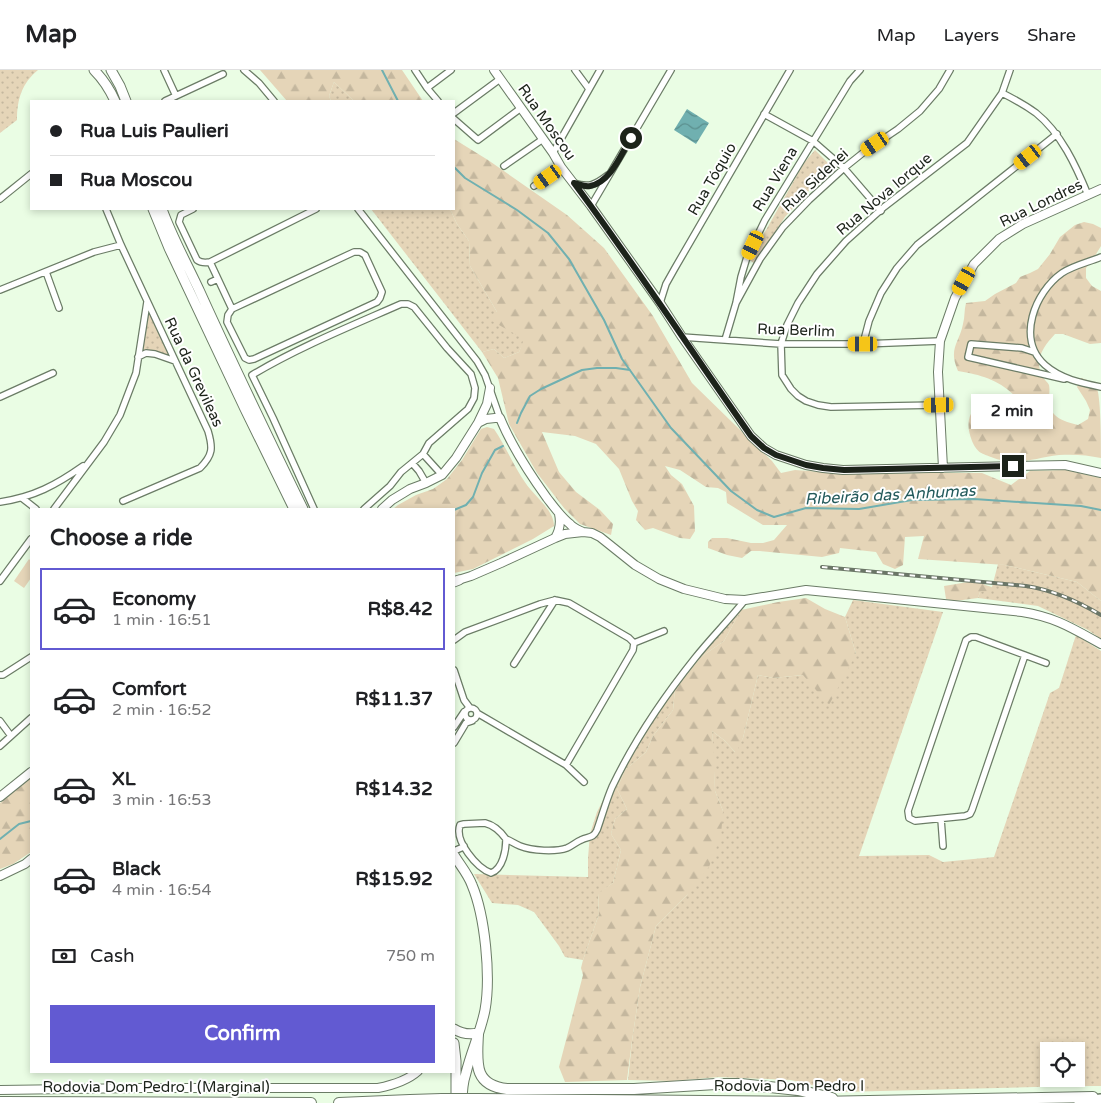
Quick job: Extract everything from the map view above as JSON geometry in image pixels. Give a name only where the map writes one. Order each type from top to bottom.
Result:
[{"type":"highway","points":[[478,1033],[477,1065],[482,1077],[488,1084],[496,1088],[507,1090],[634,1089],[741,1084],[798,1090],[845,1101]]},
{"type":"highway","points":[[1080,1103],[1101,1098]]},
{"type":"highway","name":"Rodovia Dom Pedro I","points":[[339,1103],[442,1099],[815,1102],[1101,1098]]},
{"type":"highway","name":"Rodovia Dom Pedro I (Marginal)","points":[[3,1101],[311,1103]]},
{"type":"main road","points":[[94,70],[106,70]]},
{"type":"main road","points":[[94,70],[112,93],[115,100]]},
{"type":"main road","points":[[111,70],[126,100]]},
{"type":"main road","points":[[119,70],[120,86]]},
{"type":"main road","points":[[153,210],[173,256],[294,508]]},
{"type":"main road","points":[[162,210],[167,224],[241,382],[303,508]]},
{"type":"main road","points":[[455,857],[471,883],[479,904],[487,960],[488,984],[485,1010],[462,1090],[462,1103]]},
{"type":"main road","points":[[455,1030],[468,1035],[478,1033]]},
{"type":"main road","points":[[455,1052],[456,1103]]},
{"type":"street","points":[[164,70],[176,96]]},
{"type":"street","points":[[244,70],[259,83],[273,100]]},
{"type":"street","points":[[416,70],[437,100]]},
{"type":"street","points":[[427,88],[451,70]]},
{"type":"street","name":"Rua Moscou","points":[[494,70],[543,138],[561,167],[660,303],[751,436],[764,448],[776,455],[806,465],[844,470],[1065,465],[1101,473]]},
{"type":"street","points":[[576,70],[589,89]]},
{"type":"street","points":[[553,153],[600,70]]},
{"type":"street","points":[[591,206],[671,70]]},
{"type":"street","name":"Rua Tóquio","points":[[660,303],[666,284],[790,70]]},
{"type":"street","name":"Rua Viena","points":[[725,340],[745,264],[765,220],[850,81],[860,70]]},
{"type":"street","name":"Rua Sidenei","points":[[736,303],[760,259],[783,227],[844,168],[898,129],[920,110],[940,89],[950,70]]},
{"type":"street","name":"Rua Nova Iorque","points":[[781,344],[787,324],[817,274],[846,241],[967,142],[1002,93],[1010,70]]},
{"type":"street","points":[[167,100],[223,74]]},
{"type":"street","points":[[455,112],[500,79]]},
{"type":"street","points":[[1002,93],[1037,114],[1057,134],[1088,194]]},
{"type":"street","points":[[455,120],[478,140],[521,108]]},
{"type":"street","points":[[764,114],[813,141],[844,168],[881,211]]},
{"type":"street","points":[[863,344],[869,321],[881,293],[897,268],[917,244],[1057,134]]},
{"type":"street","points":[[504,166],[543,138]]},
{"type":"street","points":[[534,186],[561,167]]},
{"type":"street","points":[[574,183],[590,186],[611,172]]},
{"type":"street","points":[[0,199],[30,175]]},
{"type":"street","name":"Rua Londres","points":[[943,468],[938,372],[940,341],[955,298],[974,264],[999,239],[1023,224],[1101,189]]},
{"type":"street","name":"Rua da Grevileas","points":[[108,210],[121,245],[212,443],[207,461],[200,468],[123,501]]},
{"type":"street","points":[[180,212],[180,222],[197,260],[206,263],[312,210]]},
{"type":"street","points":[[359,210],[477,361],[485,375],[508,436],[523,463],[560,514],[571,526],[583,532]]},
{"type":"street","points":[[0,290],[94,252],[121,245]]},
{"type":"street","points":[[354,252],[360,252],[365,255],[382,292],[377,302],[250,360],[245,358],[227,322],[228,315],[232,309],[354,252]]},
{"type":"street","points":[[1068,380],[1045,365],[1034,352],[1031,340],[1031,320],[1038,302],[1049,284],[1064,272],[1101,257]]},
{"type":"street","points":[[210,262],[232,309]]},
{"type":"street","points":[[745,264],[755,268]]},
{"type":"street","points":[[46,272],[59,308]]},
{"type":"street","points":[[741,277],[748,280]]},
{"type":"street","points":[[211,282],[218,278]]},
{"type":"street","points":[[55,508],[104,442],[120,415],[133,380],[148,302]]},
{"type":"street","points":[[241,382],[284,358],[401,304],[408,304],[414,307],[446,348],[471,374],[475,388],[474,398],[471,405],[429,443],[423,454],[401,472],[390,486],[365,508]]},
{"type":"street","name":"Rua Berlim","points":[[682,337],[781,344],[863,344],[940,341]]},
{"type":"street","points":[[781,344],[782,375],[791,389],[806,401],[832,407],[939,405]]},
{"type":"street","points":[[1034,352],[1022,348],[971,344],[968,358],[1101,387]]},
{"type":"street","points":[[138,357],[146,353],[175,361]]},
{"type":"street","points":[[0,397],[52,373]]},
{"type":"street","points":[[252,375],[314,508]]},
{"type":"street","points":[[383,508],[410,489],[442,475],[456,458],[478,423],[487,404],[490,388]]},
{"type":"street","points":[[478,423],[486,419],[500,418]]},
{"type":"street","points":[[423,454],[442,475]]},
{"type":"street","points":[[0,502],[22,498],[44,490],[66,478],[89,461]]},
{"type":"street","points":[[412,464],[426,483]]},
{"type":"street","points":[[22,498],[35,508]]},
{"type":"street","points":[[555,538],[561,523],[560,514]]},
{"type":"street","points":[[455,581],[501,564],[565,534],[583,532],[592,533],[600,537],[635,565],[659,579],[684,589],[725,599],[745,600],[806,590],[1039,614],[1072,627],[1101,644]]},
{"type":"street","points":[[0,581],[30,540]]},
{"type":"street","points":[[455,639],[465,632],[555,600],[568,603],[629,638],[634,643],[633,650],[566,764]]},
{"type":"street","points":[[514,664],[555,600]]},
{"type":"street","points":[[506,839],[505,851],[500,867],[491,873],[474,860],[461,841],[458,828],[464,824],[489,824],[503,834],[506,839],[521,847],[535,850],[566,848],[581,839],[593,836],[613,787],[642,732],[674,686],[745,600]]},
{"type":"street","points":[[634,643],[664,631]]},
{"type":"street","points":[[1025,655],[970,814],[915,821],[909,818],[908,811],[966,640],[976,637],[1025,655],[1046,663]]},
{"type":"street","points":[[0,675],[3,675],[30,658]]},
{"type":"street","points":[[455,673],[468,709]]},
{"type":"street","points":[[455,725],[461,714],[468,709],[474,709],[477,713],[566,764],[584,782]]},
{"type":"street","points":[[468,709],[464,714],[465,718],[472,720]]},
{"type":"street","points":[[455,741],[466,723],[475,718],[477,713]]},
{"type":"street","points":[[0,746],[30,719]]},
{"type":"street","points":[[0,721],[11,736]]},
{"type":"street","points":[[0,797],[30,773]]},
{"type":"street","points":[[941,819],[942,846]]},
{"type":"street","points":[[455,854],[464,846]]},
{"type":"street","points":[[0,876],[30,860]]},
{"type":"street","points":[[0,1090],[378,1088],[404,1080],[415,1073]]},
{"type":"green space","points":[[0,70],[38,70],[24,86],[19,98],[17,120],[0,133]]},
{"type":"green space","points":[[260,70],[402,70],[422,100],[353,100],[334,82],[329,96],[331,100],[286,100]]},
{"type":"green space","points":[[334,82],[353,100],[331,100],[329,96]]},
{"type":"green space","points":[[455,140],[488,160],[567,215],[604,248],[653,316],[692,383],[772,461],[781,473],[795,470],[849,474],[982,473],[1011,485],[1030,471],[1066,470],[1101,478],[1101,601],[1077,582],[1005,565],[918,559],[924,536],[905,537],[903,565],[895,569],[883,564],[876,552],[840,548],[839,553],[822,557],[760,551],[751,551],[742,558],[727,555],[708,548],[708,542],[712,538],[727,538],[751,543],[763,543],[774,540],[787,525],[763,525],[727,503],[726,492],[718,488],[706,487],[680,470],[665,466],[671,475],[682,484],[694,506],[695,531],[690,539],[680,538],[653,528],[645,530],[636,520],[638,511],[619,469],[596,444],[575,436],[542,432],[559,472],[576,492],[600,510],[613,524],[611,535],[580,524],[564,508],[537,473],[509,424],[498,378],[482,352],[494,349],[504,358],[519,352],[524,339],[492,321],[497,312],[470,266],[469,241],[457,224],[450,210],[455,210]]},
{"type":"green space","points":[[815,150],[831,166],[785,217],[754,263],[749,260],[804,163]]},
{"type":"green space","points":[[372,210],[450,210],[457,224],[469,241],[470,266],[497,312],[525,339],[519,352],[504,358],[494,349],[482,352]]},
{"type":"green space","points":[[1084,222],[1101,228],[1101,246],[1086,268],[1086,278],[1092,286],[1101,291],[1101,343],[1090,344],[1063,334],[1055,334],[1041,353],[1039,364],[1043,376],[1049,385],[1049,400],[1052,411],[1062,420],[1078,425],[1088,419],[1090,410],[1077,387],[1081,378],[1094,384],[1097,388],[1100,412],[1101,458],[1086,455],[1064,455],[1017,462],[1000,460],[979,452],[972,441],[969,428],[970,416],[974,408],[984,405],[1003,410],[1014,395],[988,378],[958,371],[954,351],[963,324],[966,303],[985,301],[1016,283],[1020,277],[1038,269],[1060,237],[1075,225]]},
{"type":"green space","points":[[148,308],[171,358],[141,353]]},
{"type":"green space","points":[[487,427],[494,429],[526,483],[549,511],[554,526],[533,539],[473,569],[455,573],[455,508],[394,508],[416,495],[433,489],[447,479],[462,460],[481,429]]},
{"type":"green space","points":[[29,559],[30,579],[24,588],[14,581]]},
{"type":"green space","points":[[998,564],[1077,582],[1101,601],[1101,639],[1088,630],[1038,606],[978,598],[980,592],[992,587]]},
{"type":"green space","points":[[980,580],[985,585],[992,587],[989,591],[980,592],[978,598],[955,601],[946,599],[944,586]]},
{"type":"green space","points":[[806,598],[825,609],[845,617],[856,654],[829,705],[803,675],[773,678],[758,675],[743,738],[736,753],[712,731],[715,791],[723,811],[721,835],[709,867],[687,895],[656,926],[640,987],[627,1080],[565,1082],[559,1067],[583,975],[581,968],[583,960],[599,914],[598,893],[613,883],[621,850],[611,834],[615,819],[627,809],[617,789],[625,770],[646,752],[653,736],[673,710],[675,689],[701,657],[724,641],[741,610]]},
{"type":"green space","points":[[853,600],[943,612],[859,856],[929,855],[943,862],[994,857],[1050,693],[1059,688],[1076,635],[1101,651],[1101,1086],[1085,1086],[1085,1042],[1040,1042],[1040,1087],[841,1092],[791,1080],[719,1077],[673,1081],[628,1080],[640,987],[656,926],[687,895],[723,811],[715,791],[712,731],[735,752],[743,738],[758,675],[773,678],[803,675],[856,654],[845,617]]},
{"type":"green space","points":[[741,610],[724,641],[701,657],[675,689],[673,710],[653,736],[646,752],[625,770],[617,789],[627,809],[615,819],[611,834],[621,850],[613,883],[598,894],[599,914],[583,960],[565,957],[534,912],[518,905],[492,903],[474,874],[588,877],[590,834],[597,812],[640,728],[657,703],[728,614]]},
{"type":"green space","points":[[30,779],[30,853],[13,864],[0,869],[0,803]]},
{"type":"water","points":[[687,109],[709,123],[696,144],[674,130]]},
{"type":"waterway","name":"Ribeirão das Anhumas","points":[[382,70],[397,100]]},
{"type":"waterway","name":"Ribeirão das Anhumas","points":[[455,168],[465,178],[517,210],[548,233],[569,259],[604,320],[622,359],[671,428],[731,491],[757,510],[774,517],[806,508],[859,509],[912,500],[974,499],[1081,506],[1101,510]]},
{"type":"waterway","points":[[517,423],[530,396],[541,389],[582,370],[597,368],[630,370]]},
{"type":"waterway","points":[[455,510],[466,505],[473,497],[482,473],[495,450],[503,446]]},
{"type":"waterway","points":[[0,839],[19,824],[30,821]]},
{"type":"railway","points":[[822,567],[1026,586],[1046,590],[1065,597],[1101,615]]},
{"type":"route","points":[[631,138],[611,172],[600,181],[590,186],[574,183],[660,303],[751,436],[764,448],[788,460],[806,465],[844,470],[1013,466]]}]
